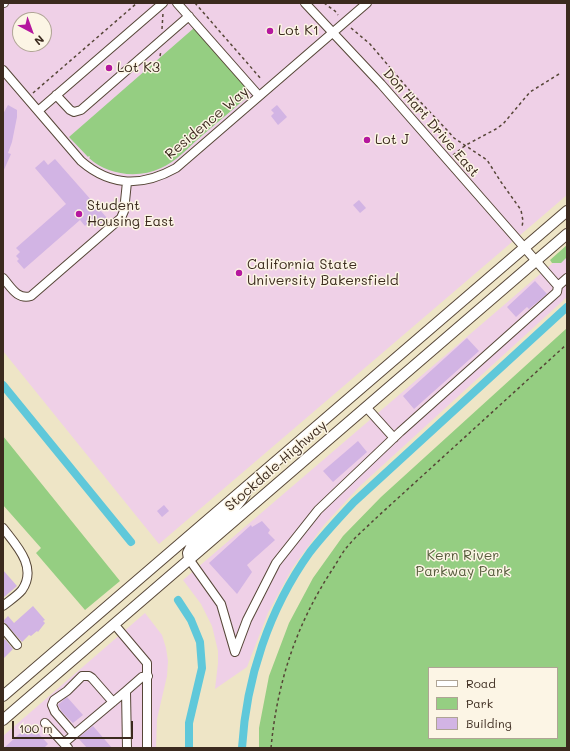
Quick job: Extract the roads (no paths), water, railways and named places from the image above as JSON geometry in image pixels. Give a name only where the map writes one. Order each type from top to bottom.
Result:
[{"type":"main road","name":"Stockdale Highway","points":[[3,696],[567,210]]},
{"type":"main road","name":"Stockdale Highway","points":[[3,720],[567,234]]},
{"type":"main road","points":[[189,559],[188,553],[190,548],[236,506],[243,497],[249,484]]},
{"type":"street","points":[[38,111],[163,3]]},
{"type":"street","points":[[177,3],[259,96]]},
{"type":"street","name":"Don Hart Drive East","points":[[305,3],[447,160],[558,286]]},
{"type":"street","name":"Residence Way","points":[[4,72],[91,170],[114,180],[127,182],[149,180],[176,168],[367,3]]},
{"type":"street","points":[[56,95],[70,110],[74,112],[80,110],[189,16]]},
{"type":"street","points":[[3,278],[16,294],[23,297],[31,296],[121,218],[124,211],[127,182]]},
{"type":"street","points":[[189,559],[221,604],[235,652],[247,620],[276,563],[318,510],[394,438],[557,292],[558,286],[567,278]]},
{"type":"street","points":[[366,406],[394,438]]},
{"type":"street","points":[[3,528],[24,556],[27,566],[26,583],[22,590],[3,606]]},
{"type":"street","points":[[114,624],[147,663],[148,748]]},
{"type":"street","points":[[3,628],[17,645]]},
{"type":"street","points":[[74,734],[55,712],[52,705],[54,700],[82,676],[89,676],[92,678],[113,702]]},
{"type":"street","points":[[45,723],[66,746],[74,734],[142,677],[148,676]]},
{"type":"street","points":[[126,691],[128,748]]},
{"type":"waterway","points":[[242,748],[244,722],[249,696],[254,671],[262,646],[283,597],[295,574],[310,552],[326,532],[354,502],[567,307]]},
{"type":"waterway","points":[[3,385],[131,542]]},
{"type":"waterway","points":[[178,600],[191,620],[200,642],[202,668],[189,723],[189,748]]},
{"type":"place","name":"Lot K1","points":[[270,31]]},
{"type":"place","name":"Lot K3","points":[[109,68]]},
{"type":"place","name":"Lot J","points":[[367,140]]},
{"type":"place","name":"Student Housing East","points":[[79,214]]},
{"type":"place","name":"California State University Bakersfield","points":[[239,273]]},
{"type":"park label","name":"Kern River Parkway Park","points":[[463,564]]}]
